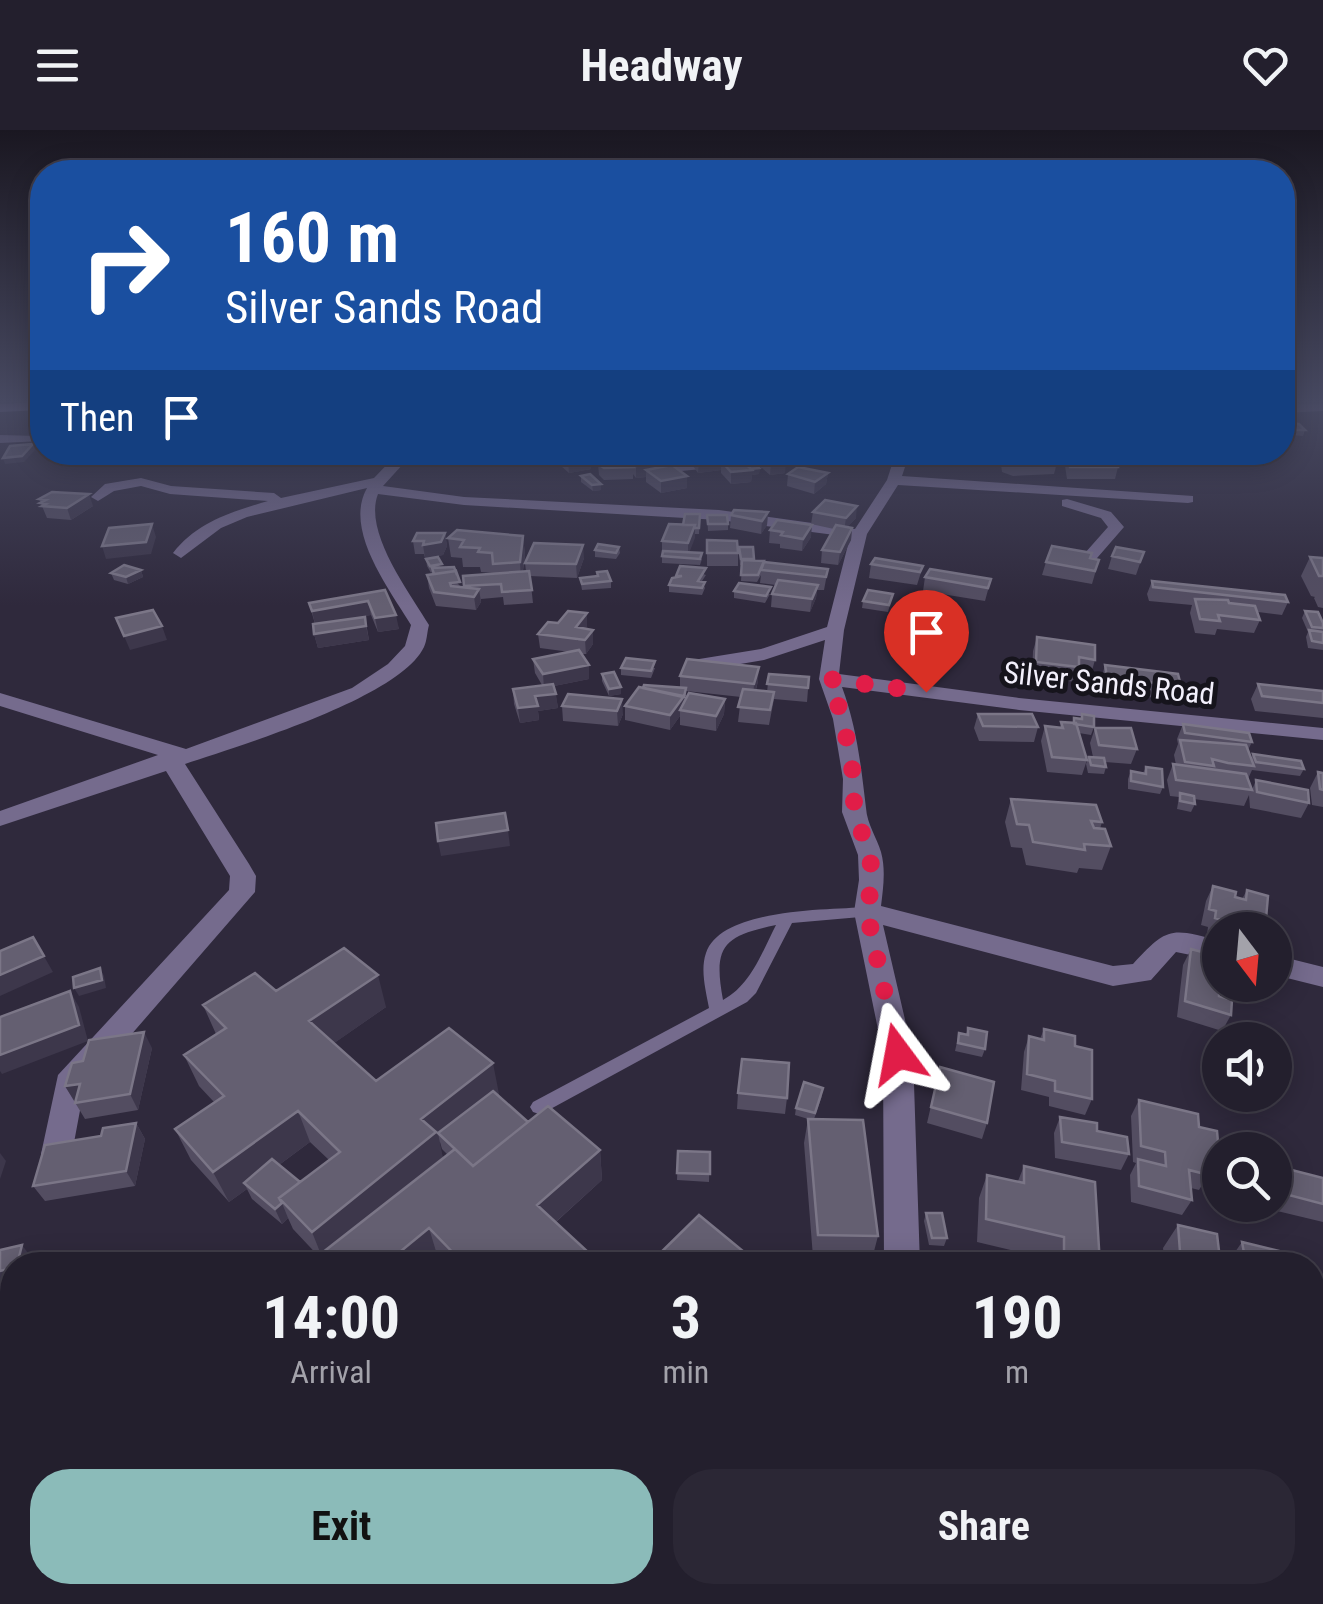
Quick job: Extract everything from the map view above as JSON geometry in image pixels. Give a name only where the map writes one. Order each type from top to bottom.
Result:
[{"type":"street","points":[[0,819],[358,692],[395,668],[414,648],[420,625],[379,553],[367,512],[368,500],[393,469]]},
{"type":"street","points":[[898,469],[858,534],[835,630],[829,679],[843,719],[854,779],[854,812],[870,854],[872,880],[867,912],[898,1054],[902,1252]]},
{"type":"street","points":[[894,480],[1188,500]]},
{"type":"street","points":[[98,497],[110,486],[127,482],[232,495],[304,497]]},
{"type":"street","points":[[182,554],[196,536],[256,508],[378,485],[464,500],[719,515],[858,534]]},
{"type":"street","points":[[1029,492],[1112,520],[1114,533],[1085,562]]},
{"type":"street","points":[[196,536],[193,526],[200,516],[232,495]]},
{"type":"street","points":[[693,666],[764,654],[835,630]]},
{"type":"street","name":"Silver Sands Road","points":[[829,679],[1176,722],[1323,734]]},
{"type":"street","points":[[0,699],[175,757]]},
{"type":"street","points":[[58,1154],[69,1084],[242,892],[243,876],[177,768],[175,757]]},
{"type":"street","points":[[867,912],[1113,976],[1141,973],[1151,967],[1157,951],[1170,942],[1202,946]]},
{"type":"street","points":[[1292,969],[1323,976]]},
{"type":"lane","points":[[717,1011],[708,967],[714,950],[734,930],[787,918],[867,912]]},
{"type":"lane","points":[[538,1107],[717,1011],[750,989],[787,918]]},
{"type":"building","points":[[677,469],[687,476],[661,481],[646,470]]},
{"type":"building","points":[[795,469],[828,473],[815,482],[788,474]]},
{"type":"building","points":[[590,474],[601,484],[592,485],[581,476]]},
{"type":"building","points":[[52,492],[89,494],[67,508],[42,506],[46,504],[40,503],[46,500],[39,499]]},
{"type":"building","points":[[825,500],[857,506],[846,518],[813,512]]},
{"type":"building","points":[[734,510],[768,512],[762,521],[731,515]]},
{"type":"building","points":[[685,514],[700,514],[699,528],[683,525]]},
{"type":"building","points":[[707,515],[727,515],[728,524],[708,524]]},
{"type":"building","points":[[777,520],[812,525],[803,539],[770,530]]},
{"type":"building","points":[[152,524],[146,542],[102,546],[109,528]]},
{"type":"building","points":[[669,524],[695,525],[688,543],[662,541]]},
{"type":"building","points":[[836,525],[852,528],[840,552],[822,550]]},
{"type":"building","points":[[457,530],[523,536],[520,562],[493,564],[492,553],[460,547],[464,540],[448,538]]},
{"type":"building","points":[[417,533],[445,533],[441,542],[423,545],[424,541],[413,541]]},
{"type":"building","points":[[707,540],[737,541],[738,553],[707,553]]},
{"type":"building","points":[[534,543],[583,545],[576,564],[525,563]]},
{"type":"building","points":[[598,544],[619,547],[616,553],[595,550]]},
{"type":"building","points":[[1052,546],[1092,553],[1090,558],[1099,560],[1095,571],[1046,562]]},
{"type":"building","points":[[739,547],[753,547],[754,559],[741,559]]},
{"type":"building","points":[[1116,547],[1144,552],[1140,562],[1112,556]]},
{"type":"building","points":[[663,551],[702,553],[700,559],[662,556]]},
{"type":"building","points":[[438,557],[442,564],[430,566],[426,559]]},
{"type":"building","points":[[1310,557],[1323,558],[1323,576],[1319,576]]},
{"type":"building","points":[[875,558],[923,566],[920,572],[871,564]]},
{"type":"building","points":[[742,560],[764,561],[758,575],[741,575]]},
{"type":"building","points":[[764,562],[828,569],[826,577],[761,570]]},
{"type":"building","points":[[124,565],[141,570],[126,577],[111,573]]},
{"type":"building","points":[[680,566],[706,568],[698,581],[705,582],[702,588],[669,585],[672,578],[682,576],[676,576]]},
{"type":"building","points":[[454,567],[456,571],[434,574],[432,568]]},
{"type":"building","points":[[930,569],[991,579],[988,588],[925,577]]},
{"type":"building","points":[[456,571],[460,582],[450,583],[451,586],[479,589],[474,597],[434,592],[427,575]]},
{"type":"building","points":[[529,571],[532,590],[502,592],[501,584],[464,586],[463,576]]},
{"type":"building","points":[[607,571],[611,581],[582,584],[580,578]]},
{"type":"building","points":[[778,580],[818,585],[812,599],[772,594]]},
{"type":"building","points":[[1152,581],[1285,595],[1288,602],[1153,587]]},
{"type":"building","points":[[739,583],[771,587],[766,596],[734,591]]},
{"type":"building","points":[[385,590],[396,615],[375,618],[368,601],[312,611],[309,603]]},
{"type":"building","points":[[868,590],[893,594],[889,605],[863,601]]},
{"type":"building","points":[[1195,599],[1255,606],[1260,620],[1218,615],[1220,621],[1200,619]]},
{"type":"building","points":[[153,610],[162,626],[124,636],[116,618]]},
{"type":"building","points":[[568,611],[587,613],[576,627],[593,630],[585,640],[538,634],[548,622],[558,623]]},
{"type":"building","points":[[1305,611],[1318,612],[1323,628],[1312,627]]},
{"type":"building","points":[[365,617],[366,626],[314,634],[313,624]]},
{"type":"building","points":[[1309,630],[1323,632],[1323,643],[1312,641]]},
{"type":"building","points":[[1037,637],[1095,645],[1095,660],[1079,657],[1079,667],[1036,662]]},
{"type":"building","points":[[579,650],[589,665],[543,674],[533,659]]},
{"type":"building","points":[[626,658],[655,661],[651,671],[621,668]]},
{"type":"building","points":[[687,659],[759,667],[754,684],[680,676]]},
{"type":"building","points":[[1105,665],[1178,674],[1181,686],[1107,677]]},
{"type":"building","points":[[614,672],[621,687],[609,689],[602,674]]},
{"type":"building","points":[[769,674],[809,677],[808,688],[767,684]]},
{"type":"building","points":[[553,684],[556,694],[535,696],[538,706],[518,708],[513,689]]},
{"type":"building","points":[[1258,684],[1323,691],[1323,703],[1262,696]]},
{"type":"building","points":[[639,687],[684,696],[670,715],[625,706]]},
{"type":"building","points":[[643,688],[686,688],[683,697]]},
{"type":"building","points":[[743,689],[774,692],[770,710],[738,707]]},
{"type":"building","points":[[689,693],[725,699],[716,716],[680,710]]},
{"type":"building","points":[[568,694],[622,699],[617,711],[562,706]]},
{"type":"building","points":[[978,714],[1032,714],[1038,727],[983,726]]},
{"type":"building","points":[[1082,714],[1094,716],[1094,727],[1074,724],[1074,718],[1082,719]]},
{"type":"building","points":[[1061,722],[1076,723],[1087,760],[1052,757],[1045,726],[1063,728]]},
{"type":"building","points":[[1183,724],[1249,733],[1252,742],[1185,733]]},
{"type":"building","points":[[1095,728],[1131,728],[1137,749],[1099,745]]},
{"type":"building","points":[[1180,740],[1246,745],[1254,766],[1212,759],[1214,766],[1185,762]]},
{"type":"building","points":[[1253,754],[1301,761],[1304,769],[1256,762]]},
{"type":"building","points":[[1089,757],[1104,758],[1106,767],[1091,765]]},
{"type":"building","points":[[1173,764],[1246,774],[1252,790],[1176,780]]},
{"type":"building","points":[[1146,767],[1162,769],[1163,787],[1131,781],[1131,771],[1146,774]]},
{"type":"building","points":[[1318,772],[1323,773],[1323,790],[1320,789]]},
{"type":"building","points":[[1256,780],[1308,790],[1309,803],[1257,792]]},
{"type":"building","points":[[1180,793],[1194,796],[1195,804],[1180,801]]},
{"type":"building","points":[[1011,799],[1096,805],[1102,822],[1091,821],[1094,828],[1105,829],[1111,846],[1084,844],[1085,850],[1033,842],[1029,825],[1017,824]]},
{"type":"building","points":[[505,813],[508,830],[438,841],[436,823]]},
{"type":"building","points":[[1213,886],[1236,892],[1235,897],[1246,900],[1247,890],[1268,896],[1267,912],[1209,909]]},
{"type":"building","points":[[33,937],[44,956],[0,975],[0,951]]},
{"type":"building","points":[[344,948],[378,975],[309,1021],[376,1081],[449,1028],[493,1063],[421,1119],[436,1132],[312,1232],[279,1198],[340,1152],[298,1111],[213,1172],[175,1129],[224,1096],[184,1055],[226,1028],[203,1005],[255,973],[276,991]]},
{"type":"building","points":[[1191,949],[1202,952],[1202,1002],[1232,1002],[1231,1015],[1185,1001]]},
{"type":"building","points":[[100,968],[102,980],[74,988],[73,977]]},
{"type":"building","points":[[70,991],[79,1025],[0,1055],[0,1017]]},
{"type":"building","points":[[968,1028],[987,1032],[985,1049],[958,1043],[959,1033],[968,1035]]},
{"type":"building","points":[[1044,1029],[1075,1036],[1075,1046],[1092,1050],[1092,1099],[1055,1091],[1055,1081],[1027,1074],[1029,1036],[1044,1040]]},
{"type":"building","points":[[144,1032],[130,1094],[75,1103],[80,1084],[65,1086],[72,1063],[83,1061],[89,1040]]},
{"type":"building","points":[[742,1059],[789,1063],[787,1098],[738,1093]]},
{"type":"building","points":[[940,1067],[994,1082],[987,1123],[931,1107]]},
{"type":"building","points":[[804,1082],[823,1088],[815,1113],[796,1108]]},
{"type":"building","points":[[493,1091],[528,1122],[473,1166],[438,1133]]},
{"type":"building","points":[[1139,1100],[1198,1114],[1199,1127],[1217,1131],[1202,1132],[1202,1173],[1189,1170],[1192,1200],[1139,1186],[1138,1159],[1166,1166],[1165,1152],[1141,1146]]},
{"type":"building","points":[[548,1106],[600,1150],[537,1205],[588,1252],[452,1252],[429,1228],[400,1252],[323,1252],[455,1149],[473,1166]]},
{"type":"building","points":[[1060,1117],[1097,1123],[1097,1131],[1127,1137],[1129,1154],[1062,1142]]},
{"type":"building","points":[[808,1119],[863,1120],[878,1236],[818,1235]]},
{"type":"building","points":[[136,1123],[126,1171],[33,1186],[45,1145],[101,1136],[103,1128]]},
{"type":"building","points":[[678,1151],[710,1152],[710,1174],[677,1173]]},
{"type":"building","points":[[272,1159],[300,1182],[279,1198],[282,1203],[275,1209],[244,1183]]},
{"type":"building","points":[[1024,1166],[1095,1182],[1099,1252],[1064,1252],[1064,1237],[986,1219],[987,1175],[1024,1183]]},
{"type":"building","points":[[1292,1170],[1323,1178],[1323,1204],[1292,1196]]},
{"type":"building","points":[[926,1213],[942,1213],[947,1238],[932,1238]]},
{"type":"building","points":[[699,1215],[744,1252],[661,1252]]},
{"type":"building","points":[[1178,1225],[1217,1234],[1219,1251],[1223,1252],[1180,1252]]},
{"type":"building","points":[[1242,1242],[1284,1252],[1244,1252]]},
{"type":"building","points":[[22,1245],[20,1252],[0,1250]]},
{"type":"route","points":[[898,1054],[867,912],[872,880],[870,854],[854,812],[854,779],[843,719],[829,679],[926,692]]}]
